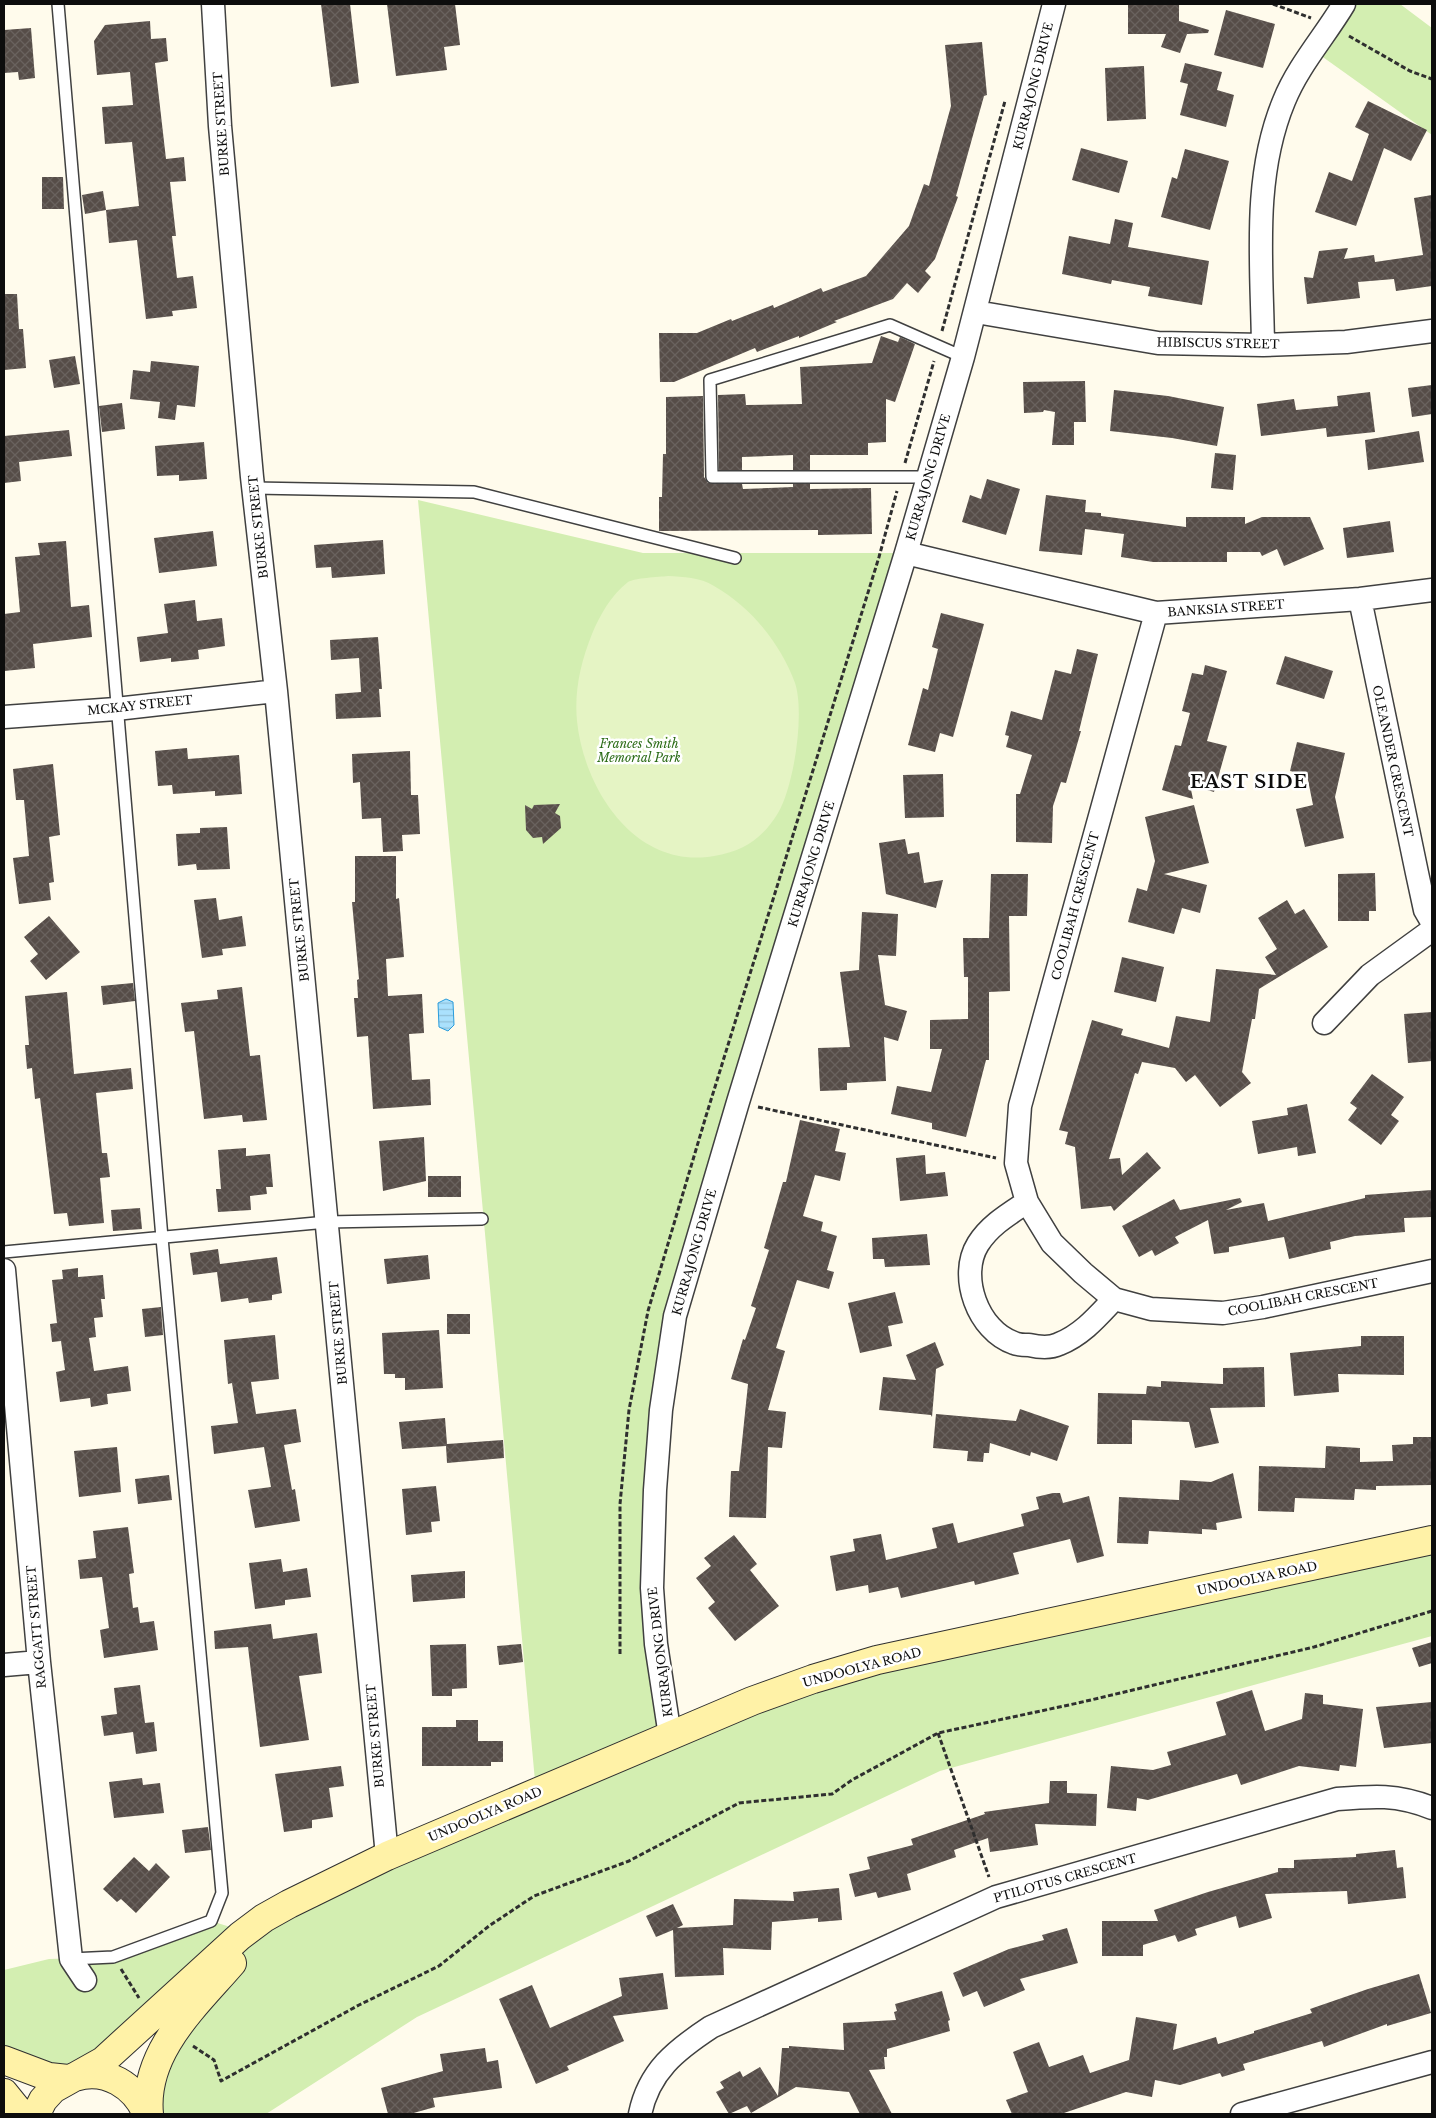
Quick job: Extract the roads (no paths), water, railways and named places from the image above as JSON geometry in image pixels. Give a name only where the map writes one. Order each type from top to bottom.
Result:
[{"type":"main road","name":"UNDOOLYA ROAD","points":[[36,2114],[43,2100],[53,2089],[102,2061],[240,1936],[264,1918],[387,1856],[752,1701],[813,1679],[877,1660],[1432,1540]]},
{"type":"main road","name":"UNDOOLYA ROAD","points":[[148,2114],[147,2099],[152,2076],[165,2045],[191,2009],[261,1933],[321,1888]]},
{"type":"main road","name":"UNDOOLYA ROAD","points":[[4,2060],[50,2077],[69,2079],[81,2075],[99,2074],[116,2079],[131,2089],[142,2102],[148,2114]]},
{"type":"main road","points":[[4,2092],[21,2114]]},
{"type":"street","name":"BURKE STREET","points":[[213,4],[220,126],[253,488],[276,691],[387,1856]]},
{"type":"street","points":[[1263,345],[1261,207],[1270,141],[1284,99],[1313,50],[1331,26],[1344,4]]},
{"type":"street","name":"KURRAJONG DRIVE","points":[[670,1736],[656,1644],[652,1588],[655,1490],[661,1410],[675,1316],[738,1102],[906,553],[976,312],[1052,5]]},
{"type":"street","name":"HIBISCUS STREET","points":[[976,312],[1158,343],[1263,345],[1346,342],[1432,331]]},
{"type":"street","name":"BANKSIA STREET","points":[[906,553],[1156,613],[1360,599],[1432,590]]},
{"type":"street","name":"OLEANDER CRESCENT","points":[[1360,599],[1416,874],[1425,910],[1432,922]]},
{"type":"street","name":"COOLIBAH CRESCENT","points":[[1156,613],[1020,1106],[1016,1163],[1027,1202],[1052,1243],[1083,1273],[1114,1299],[1151,1309],[1223,1312],[1263,1307],[1432,1271]]},
{"type":"street","name":"MCKAY STREET","points":[[4,717],[116,709],[276,691]]},
{"type":"street","points":[[1324,1023],[1370,975],[1432,930]]},
{"type":"street","points":[[1027,1202],[993,1225],[977,1245],[970,1269],[972,1287],[979,1312],[997,1332],[1013,1343],[1038,1347],[1058,1345],[1084,1330],[1114,1299]]},
{"type":"street","name":"RAGGATT STREET","points":[[4,1270],[39,1662],[71,1959],[86,1980]]},
{"type":"street","points":[[4,1665],[39,1662]]},
{"type":"street","name":"PTILOTUS CRESCENT","points":[[640,2114],[649,2088],[666,2062],[672,2055],[711,2027],[996,1897],[1337,1799],[1378,1795],[1414,1800],[1432,1808]]},
{"type":"street","points":[[1242,2114],[1432,2062]]},
{"type":"lane","points":[[58,4],[116,709],[222,1893],[211,1921],[113,1957],[71,1959]]},
{"type":"lane","points":[[928,477],[712,478],[710,380],[890,325],[963,357]]},
{"type":"lane","points":[[253,488],[474,492],[735,558]]},
{"type":"lane","points":[[4,1252],[327,1222],[482,1220]]},
{"type":"water","points":[[446,999],[453,1002],[454,1025],[448,1031],[439,1027],[438,1003]]},
{"type":"district","name":"EAST SIDE","points":[[1249,782]]},
{"type":"park label","name":"Frances Smith Memorial Park","points":[[639,750]]}]
